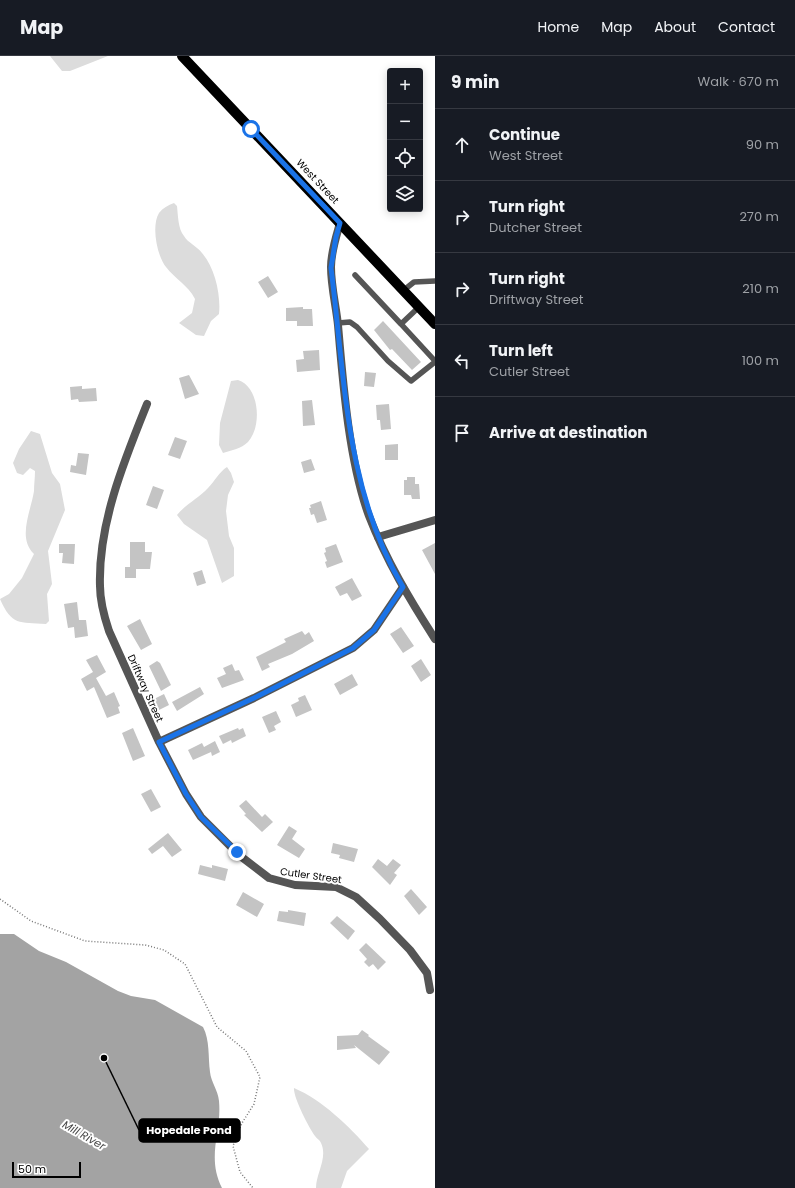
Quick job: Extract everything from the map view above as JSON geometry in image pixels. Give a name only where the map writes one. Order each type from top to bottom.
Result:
[{"type":"main road","name":"West Street","points":[[182,56],[435,324]]},
{"type":"street","points":[[340,223],[331,268],[353,449],[369,514],[378,538],[403,587],[435,639]]},
{"type":"street","name":"Driftway Street","points":[[147,404],[131,441],[105,533],[100,587],[104,614],[109,631],[159,742]]},
{"type":"street","points":[[378,538],[435,520]]},
{"type":"street","points":[[159,742],[254,698],[353,648],[374,630],[403,587]]},
{"type":"street","name":"Cutler Street","points":[[159,742],[186,794],[201,817],[235,851],[269,878],[295,885],[336,887],[356,897],[380,918],[410,950],[427,973],[430,990]]},
{"type":"lane","points":[[338,323],[350,322],[357,327],[388,361],[411,381],[435,361],[356,274]]},
{"type":"lane","points":[[404,290],[414,282],[435,281]]},
{"type":"lane","points":[[401,324],[419,307]]},
{"type":"path","points":[[0,899],[31,921],[85,941],[145,945],[164,950],[185,964],[217,1027],[246,1051],[260,1077],[254,1104],[242,1123],[233,1146],[240,1172],[253,1188]]},
{"type":"shaded area","points":[[50,56],[108,56],[70,71],[62,71]]},
{"type":"shaded area","points":[[174,203],[177,206],[182,233],[188,241],[207,259],[214,274],[218,290],[219,314],[211,321],[204,336],[196,335],[179,323],[192,313],[195,299],[189,290],[166,267],[160,256],[156,241],[155,225],[159,213]]},
{"type":"shaded area","points":[[238,380],[245,384],[255,399],[257,418],[252,435],[248,442],[236,449],[223,453],[219,445],[220,423],[231,381]]},
{"type":"shaded area","points":[[31,431],[40,434],[52,473],[60,484],[65,510],[48,551],[52,584],[47,594],[49,621],[46,624],[17,621],[8,614],[0,599],[9,594],[22,578],[34,554],[29,548],[26,540],[26,524],[34,491],[35,471],[30,468],[23,475],[17,473],[13,463],[19,449]]},
{"type":"shaded area","points":[[227,467],[234,482],[228,495],[226,511],[229,536],[234,548],[234,576],[222,583],[207,540],[184,524],[177,515],[204,492]]},
{"type":"shaded area","points":[[294,1088],[315,1099],[334,1114],[353,1131],[369,1149],[347,1171],[341,1188],[316,1188],[323,1149],[321,1142],[312,1132],[302,1112],[294,1092]]},
{"type":"water","name":"Mill River","points":[[0,934],[14,934],[39,951],[66,962],[118,991],[131,996],[155,1000],[203,1027],[208,1043],[211,1076],[219,1101],[215,1165],[217,1176],[222,1188],[0,1188]]},
{"type":"building","points":[[268,276],[278,292],[268,298],[258,282]]},
{"type":"building","points":[[303,307],[303,309],[312,309],[313,326],[297,326],[297,321],[286,321],[286,308]]},
{"type":"building","points":[[383,321],[421,362],[412,370],[392,349],[390,350],[374,330]]},
{"type":"building","points":[[319,350],[320,370],[297,372],[296,360],[304,359],[303,351]]},
{"type":"building","points":[[365,372],[376,373],[374,387],[364,386]]},
{"type":"building","points":[[189,375],[199,394],[185,399],[179,378]]},
{"type":"building","points":[[82,386],[82,389],[96,388],[97,401],[79,402],[78,399],[71,400],[70,387]]},
{"type":"building","points":[[312,400],[315,425],[303,426],[302,401]]},
{"type":"building","points":[[389,404],[391,429],[381,430],[380,420],[377,420],[376,405]]},
{"type":"building","points":[[175,437],[187,441],[180,459],[168,455]]},
{"type":"building","points":[[398,444],[398,460],[385,460],[385,445]]},
{"type":"building","points":[[78,453],[89,454],[86,475],[70,472],[71,465],[76,466]]},
{"type":"building","points":[[311,459],[315,470],[304,473],[301,462]]},
{"type":"building","points":[[407,477],[415,477],[415,484],[419,484],[420,499],[412,499],[411,495],[404,495],[404,480],[407,480]]},
{"type":"building","points":[[153,486],[164,490],[157,509],[146,505]]},
{"type":"building","points":[[321,501],[327,520],[317,523],[314,514],[311,515],[309,508],[311,508],[310,505]]},
{"type":"building","points":[[130,542],[145,542],[145,552],[152,552],[150,569],[136,569],[136,578],[125,578],[125,567],[130,567]]},
{"type":"building","points":[[435,543],[435,574],[422,550]]},
{"type":"building","points":[[59,544],[75,544],[74,564],[62,563],[63,553],[59,553]]},
{"type":"building","points":[[336,544],[343,562],[327,568],[325,562],[327,561],[324,553],[326,552],[325,548]]},
{"type":"building","points":[[202,570],[206,583],[197,586],[193,573]]},
{"type":"building","points":[[352,578],[362,596],[352,601],[347,593],[340,596],[335,587]]},
{"type":"building","points":[[77,602],[79,620],[86,620],[88,636],[75,638],[74,627],[68,628],[64,604]]},
{"type":"building","points":[[140,619],[152,644],[141,650],[127,626]]},
{"type":"building","points":[[401,627],[414,646],[403,653],[390,634]]},
{"type":"building","points":[[302,631],[305,635],[309,632],[314,641],[292,654],[268,664],[270,667],[262,671],[256,657],[286,642],[284,639]]},
{"type":"building","points":[[97,655],[106,672],[96,678],[106,696],[114,692],[120,706],[118,707],[120,713],[107,718],[94,687],[87,691],[81,679],[93,672],[86,660]]},
{"type":"building","points":[[421,659],[431,675],[421,682],[411,666]]},
{"type":"building","points":[[157,661],[160,663],[171,685],[161,691],[149,666]]},
{"type":"building","points":[[232,664],[235,671],[239,670],[244,680],[222,688],[217,678],[226,674],[223,668]]},
{"type":"building","points":[[352,674],[358,685],[340,695],[334,684]]},
{"type":"building","points":[[200,687],[204,694],[177,711],[172,702]]},
{"type":"building","points":[[164,694],[169,705],[159,710],[154,699]]},
{"type":"building","points":[[305,695],[312,710],[296,717],[291,705],[299,701],[298,698]]},
{"type":"building","points":[[276,711],[281,722],[274,726],[276,730],[269,733],[262,717]]},
{"type":"building","points":[[133,728],[145,756],[133,761],[122,733]]},
{"type":"building","points":[[238,728],[239,730],[243,728],[246,736],[232,743],[231,740],[223,744],[219,736]]},
{"type":"building","points":[[215,741],[220,752],[212,756],[211,752],[193,760],[188,750],[202,743],[204,747]]},
{"type":"building","points":[[151,789],[161,807],[151,812],[141,794]]},
{"type":"building","points":[[246,800],[262,817],[265,814],[273,822],[262,832],[244,815],[246,814],[239,806]]},
{"type":"building","points":[[289,826],[297,831],[292,839],[305,849],[299,858],[277,845]]},
{"type":"building","points":[[168,833],[182,850],[172,857],[163,846],[152,854],[148,849]]},
{"type":"building","points":[[333,843],[358,849],[354,862],[339,858],[340,855],[331,853]]},
{"type":"building","points":[[378,859],[387,866],[393,859],[401,865],[394,873],[397,875],[390,885],[372,867]]},
{"type":"building","points":[[200,865],[212,868],[212,865],[228,869],[225,881],[198,874]]},
{"type":"building","points":[[411,889],[427,907],[419,915],[404,896]]},
{"type":"building","points":[[243,892],[264,904],[257,917],[236,905]]},
{"type":"building","points":[[288,910],[306,913],[304,926],[277,921],[279,911],[288,912]]},
{"type":"building","points":[[337,916],[355,931],[348,940],[330,923]]},
{"type":"building","points":[[366,943],[386,962],[378,970],[373,964],[369,967],[364,962],[367,959],[359,950]]},
{"type":"building","points":[[362,1030],[390,1052],[379,1065],[354,1045],[356,1048],[337,1050],[337,1036],[358,1035]]},
{"type":"place","name":"Hopedale Pond","points":[[104,1058]]},
{"type":"route","points":[[237,852],[201,817],[186,794],[159,742],[203,723],[353,648],[374,630],[403,587],[380,544],[369,514],[353,449],[331,268],[333,251],[340,223],[251,129]]}]
